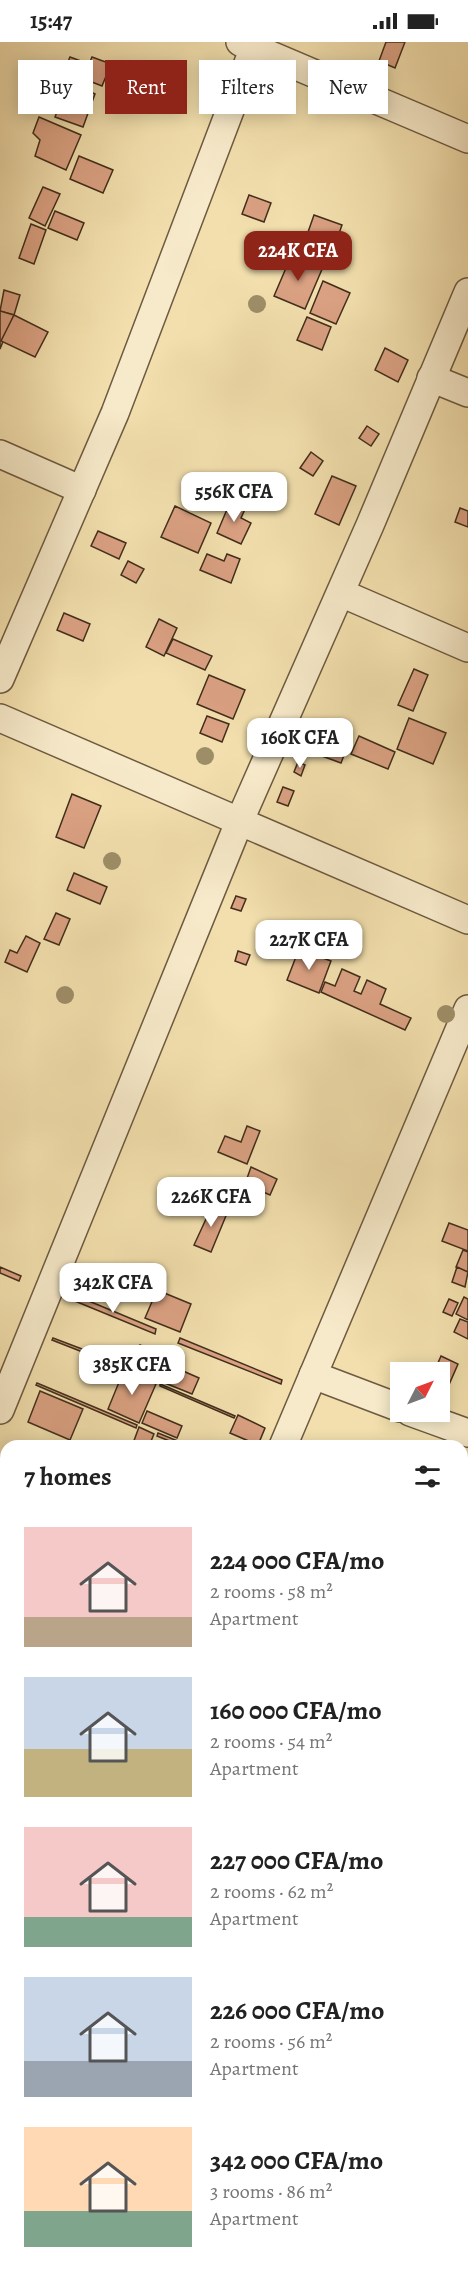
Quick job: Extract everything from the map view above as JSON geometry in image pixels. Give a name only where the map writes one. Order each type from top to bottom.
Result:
[{"type":"street","points":[[0,680],[115,413],[250,44],[468,139]]},
{"type":"street","points":[[0,1410],[240,820],[341,593],[468,292]]},
{"type":"street","points":[[431,378],[468,393]]},
{"type":"street","points":[[0,454],[82,490]]},
{"type":"street","points":[[341,593],[468,648]]},
{"type":"street","points":[[0,718],[468,920]]},
{"type":"street","points":[[286,1440],[468,1009]]},
{"type":"street","points":[[313,1375],[390,1404]]},
{"type":"street","points":[[438,1422],[468,1433]]},
{"type":"building","points":[[386,42],[405,42],[395,68],[388,65],[388,60],[379,60]]},
{"type":"building","points":[[92,57],[105,62],[105,79],[102,86],[93,82]]},
{"type":"building","points":[[56,114],[88,114],[83,127],[55,117]]},
{"type":"building","points":[[39,117],[81,135],[66,170],[35,156],[40,140],[33,133]]},
{"type":"building","points":[[79,156],[113,170],[103,193],[70,179]]},
{"type":"building","points":[[43,187],[60,194],[45,226],[29,218]]},
{"type":"building","points":[[249,195],[271,203],[264,222],[242,214]]},
{"type":"building","points":[[55,211],[84,223],[77,240],[48,228]]},
{"type":"building","points":[[314,215],[342,225],[335,245],[307,235]]},
{"type":"building","points":[[31,224],[46,230],[34,264],[19,258]]},
{"type":"building","points":[[292,254],[323,267],[305,309],[274,296]]},
{"type":"building","points":[[323,281],[350,293],[336,324],[310,313]]},
{"type":"building","points":[[4,290],[20,295],[14,315],[0,311]]},
{"type":"building","points":[[0,311],[14,315],[0,349]]},
{"type":"building","points":[[14,315],[48,332],[35,357],[1,341]]},
{"type":"building","points":[[307,317],[331,327],[322,350],[297,340]]},
{"type":"building","points":[[385,348],[408,360],[398,382],[375,370]]},
{"type":"building","points":[[367,426],[379,434],[371,446],[359,438]]},
{"type":"building","points":[[311,452],[323,461],[313,476],[300,468]]},
{"type":"building","points":[[332,476],[356,486],[339,525],[315,514]]},
{"type":"building","points":[[231,500],[246,507],[241,518],[251,523],[241,544],[217,533]]},
{"type":"building","points":[[175,506],[211,523],[198,553],[161,537]]},
{"type":"building","points":[[460,508],[468,511],[468,527],[455,522]]},
{"type":"building","points":[[98,531],[126,543],[119,559],[91,546]]},
{"type":"building","points":[[207,554],[224,561],[227,554],[240,559],[231,583],[200,570]]},
{"type":"building","points":[[128,561],[144,569],[136,583],[121,575]]},
{"type":"building","points":[[64,613],[90,624],[83,641],[57,630]]},
{"type":"building","points":[[159,619],[177,628],[164,656],[146,647]]},
{"type":"building","points":[[173,639],[212,656],[205,670],[166,653]]},
{"type":"building","points":[[414,669],[428,675],[413,711],[398,705]]},
{"type":"building","points":[[209,675],[245,690],[233,719],[197,704]]},
{"type":"building","points":[[207,716],[229,724],[222,742],[200,733]]},
{"type":"building","points":[[409,718],[446,733],[433,764],[397,749]]},
{"type":"building","points":[[333,728],[352,735],[341,763],[322,756]]},
{"type":"building","points":[[359,736],[395,752],[388,769],[351,754]]},
{"type":"building","points":[[298,762],[305,765],[301,776],[294,772]]},
{"type":"building","points":[[283,787],[294,791],[288,806],[277,802]]},
{"type":"building","points":[[72,794],[101,806],[84,848],[56,837]]},
{"type":"building","points":[[74,873],[107,887],[100,904],[67,890]]},
{"type":"building","points":[[236,896],[246,899],[241,911],[231,908]]},
{"type":"building","points":[[56,913],[70,919],[59,945],[44,939]]},
{"type":"building","points":[[26,936],[40,943],[27,972],[5,962],[10,950],[17,953]]},
{"type":"building","points":[[299,949],[331,961],[319,993],[287,980]]},
{"type":"building","points":[[238,951],[250,955],[246,965],[235,961]]},
{"type":"building","points":[[342,969],[360,977],[354,991],[361,994],[367,980],[386,989],[380,1004],[411,1018],[405,1030],[321,992],[325,982],[335,986]]},
{"type":"building","points":[[247,1126],[260,1131],[247,1164],[218,1152],[225,1136],[241,1142]]},
{"type":"building","points":[[251,1167],[277,1179],[270,1195],[245,1184]]},
{"type":"building","points":[[213,1204],[228,1211],[211,1252],[194,1245]]},
{"type":"building","points":[[449,1223],[468,1230],[468,1251],[442,1241]]},
{"type":"building","points":[[463,1250],[468,1252],[468,1272],[456,1267]]},
{"type":"building","points":[[0,1267],[21,1276],[19,1281],[0,1273]]},
{"type":"building","points":[[457,1267],[468,1272],[465,1287],[452,1282]]},
{"type":"building","points":[[157,1290],[191,1304],[180,1332],[145,1318]]},
{"type":"building","points":[[72,1294],[156,1329],[155,1334],[70,1299]]},
{"type":"building","points":[[464,1297],[468,1299],[468,1320],[456,1314]]},
{"type":"building","points":[[449,1299],[458,1303],[452,1316],[443,1312]]},
{"type":"building","points":[[460,1319],[468,1322],[468,1339],[454,1332]]},
{"type":"building","points":[[53,1338],[127,1366],[126,1369],[52,1340]]},
{"type":"building","points":[[180,1338],[282,1380],[281,1384],[178,1343]]},
{"type":"building","points":[[140,1345],[151,1350],[141,1373],[130,1368]]},
{"type":"building","points":[[155,1347],[169,1352],[157,1381],[143,1375]]},
{"type":"building","points":[[441,1356],[458,1364],[450,1382],[450,1362],[438,1362]]},
{"type":"building","points":[[167,1364],[199,1378],[192,1394],[160,1381]]},
{"type":"building","points":[[124,1370],[156,1384],[139,1423],[108,1409]]},
{"type":"building","points":[[37,1383],[137,1425],[136,1428],[36,1385]]},
{"type":"building","points":[[160,1384],[235,1416],[234,1418],[160,1386]]},
{"type":"building","points":[[40,1391],[83,1409],[70,1440],[28,1422]]},
{"type":"building","points":[[147,1411],[182,1426],[177,1438],[142,1423]]},
{"type":"building","points":[[238,1415],[265,1428],[260,1440],[246,1440],[230,1433]]},
{"type":"building","points":[[139,1427],[154,1434],[152,1440],[134,1440]]},
{"type":"building","points":[[158,1433],[175,1440],[167,1440],[157,1436]]}]
